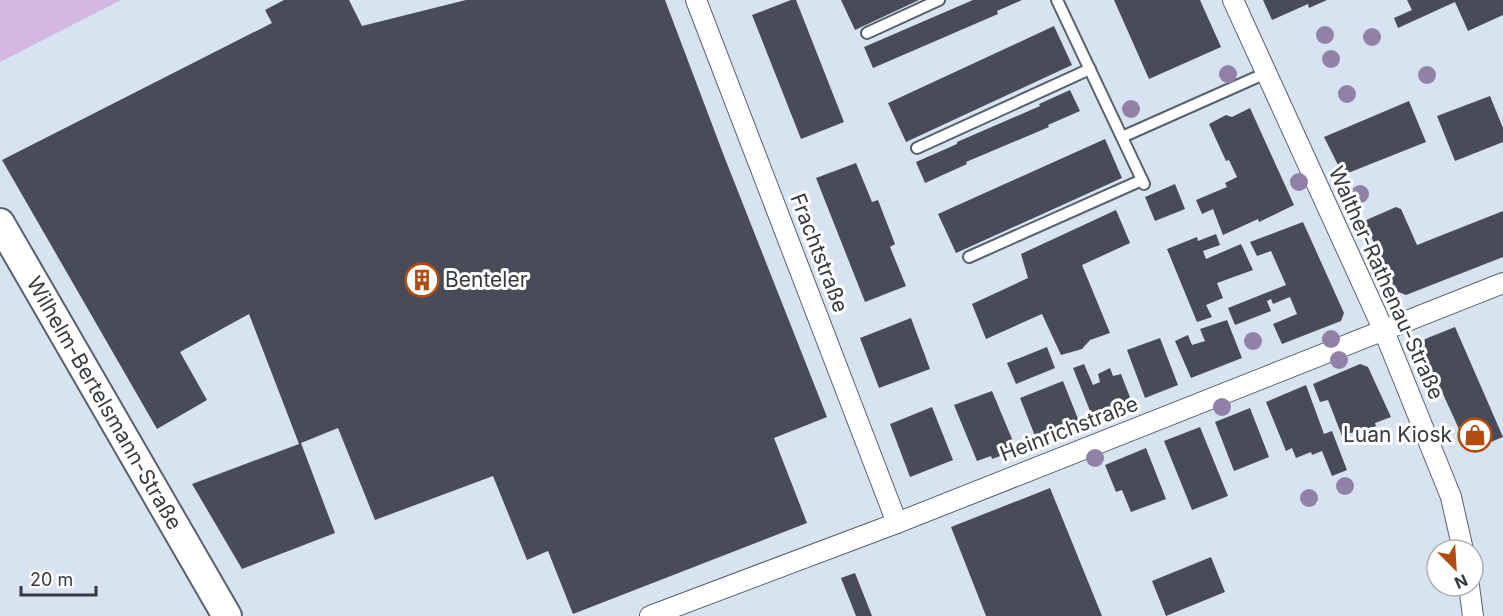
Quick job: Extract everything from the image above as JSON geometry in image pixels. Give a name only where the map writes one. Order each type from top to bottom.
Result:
[{"type":"street","name":"Frachtstraße","points":[[696,0],[897,523]]},
{"type":"street","name":"Walther-Rathenau-Straße","points":[[1233,0],[1384,331],[1451,497],[1460,538]]},
{"type":"street","name":"Wilhelm-Bertelsmann-Straße","points":[[0,223],[227,616]]},
{"type":"street","name":"Heinrichstraße","points":[[650,616],[897,523],[1503,283]]},
{"type":"street","points":[[1471,598],[1473,616]]},
{"type":"lane","points":[[867,33],[939,0]]},
{"type":"lane","points":[[969,257],[1143,182],[1057,0]]},
{"type":"lane","points":[[917,148],[1090,69]]},
{"type":"lane","points":[[1122,137],[1266,73]]},
{"type":"shaded area","points":[[0,0],[121,0],[0,62]]},
{"type":"building","name":"Benteler","points":[[284,0],[349,0],[362,26],[466,0],[665,0],[827,417],[774,438],[807,523],[573,614],[548,551],[527,560],[493,476],[375,520],[338,428],[301,443],[335,533],[242,569],[192,484],[299,444],[249,314],[180,352],[207,400],[157,429],[2,160],[272,23],[265,10]]},
{"type":"building","points":[[796,0],[844,122],[801,139],[752,15]]},
{"type":"building","points":[[841,0],[919,0],[855,30]]},
{"type":"building","points":[[973,0],[1022,0],[997,11],[998,14],[873,68],[864,47]]},
{"type":"building","points":[[1114,0],[1200,0],[1221,47],[1149,79]]},
{"type":"building","points":[[1263,0],[1327,0],[1309,8],[1308,4],[1272,20]]},
{"type":"building","points":[[1407,0],[1503,0],[1503,15],[1468,31],[1455,2],[1398,28],[1394,18],[1412,10]]},
{"type":"building","points":[[1054,26],[1072,65],[906,142],[888,103]]},
{"type":"building","points":[[1070,90],[1080,111],[925,183],[916,162]]},
{"type":"building","points":[[1490,96],[1503,128],[1503,142],[1455,161],[1437,116]]},
{"type":"building","points":[[1409,101],[1426,142],[1343,175],[1324,137]]},
{"type":"building","points":[[1250,108],[1294,205],[1259,222],[1258,219],[1223,235],[1213,209],[1202,214],[1196,200],[1227,187],[1225,183],[1237,177],[1229,160],[1226,161],[1209,124],[1226,115],[1232,117]]},
{"type":"building","points":[[1105,139],[1122,178],[956,253],[938,214]]},
{"type":"building","points":[[856,163],[872,202],[878,200],[895,244],[890,247],[906,286],[865,302],[816,178]]},
{"type":"building","points":[[1175,184],[1185,209],[1155,221],[1145,197]]},
{"type":"building","points":[[1396,207],[1401,209],[1417,245],[1503,211],[1503,257],[1406,295],[1396,291],[1364,221]]},
{"type":"building","points":[[1116,210],[1130,243],[1082,265],[1110,333],[1090,340],[1082,349],[1061,355],[1042,314],[986,339],[972,304],[1028,278],[1021,254]]},
{"type":"building","points":[[1303,222],[1344,313],[1341,321],[1282,344],[1273,324],[1297,314],[1290,297],[1273,304],[1271,299],[1267,301],[1271,311],[1235,325],[1228,308],[1286,285],[1271,251],[1257,256],[1250,242]]},
{"type":"building","points":[[1216,234],[1220,245],[1203,251],[1206,259],[1241,244],[1253,270],[1217,283],[1223,298],[1206,305],[1212,317],[1197,322],[1167,249],[1197,237],[1198,241]]},
{"type":"building","points":[[911,318],[930,369],[879,388],[860,338]]},
{"type":"building","points":[[1227,320],[1242,358],[1191,378],[1175,341],[1188,335],[1192,345],[1205,341],[1200,329]]},
{"type":"building","points":[[1455,327],[1503,437],[1469,451],[1422,348],[1425,339]]},
{"type":"building","points":[[1160,338],[1178,385],[1145,398],[1127,350]]},
{"type":"building","points":[[1047,347],[1055,368],[1016,384],[1007,363]]},
{"type":"building","points":[[1084,364],[1093,385],[1100,382],[1098,374],[1110,368],[1113,376],[1121,374],[1131,400],[1117,406],[1119,409],[1107,413],[1106,410],[1092,416],[1073,368]]},
{"type":"building","points":[[1360,364],[1368,367],[1391,417],[1355,435],[1354,432],[1342,436],[1328,400],[1320,402],[1313,384]]},
{"type":"building","points":[[1063,381],[1080,424],[1037,441],[1020,398]]},
{"type":"building","points":[[1306,385],[1324,434],[1332,431],[1347,470],[1332,476],[1322,451],[1312,455],[1311,452],[1296,458],[1292,448],[1286,451],[1266,402]]},
{"type":"building","points":[[992,391],[1015,446],[1001,452],[1003,455],[977,461],[954,405]]},
{"type":"building","points":[[932,407],[953,460],[910,477],[890,424]]},
{"type":"building","points":[[1250,408],[1269,457],[1234,471],[1215,422]]},
{"type":"building","points":[[1200,427],[1228,496],[1192,510],[1164,441]]},
{"type":"building","points":[[1146,448],[1166,499],[1131,512],[1122,490],[1116,492],[1105,465]]},
{"type":"building","points":[[1050,488],[1102,616],[986,616],[951,527]]},
{"type":"building","points":[[1211,557],[1225,592],[1166,616],[1152,581]]},
{"type":"building","points":[[855,573],[872,616],[856,616],[841,578]]},
{"type":"place","name":"Benteler","points":[[422,280]]},
{"type":"place","name":"Luan Kiosk","points":[[1475,435]]}]
